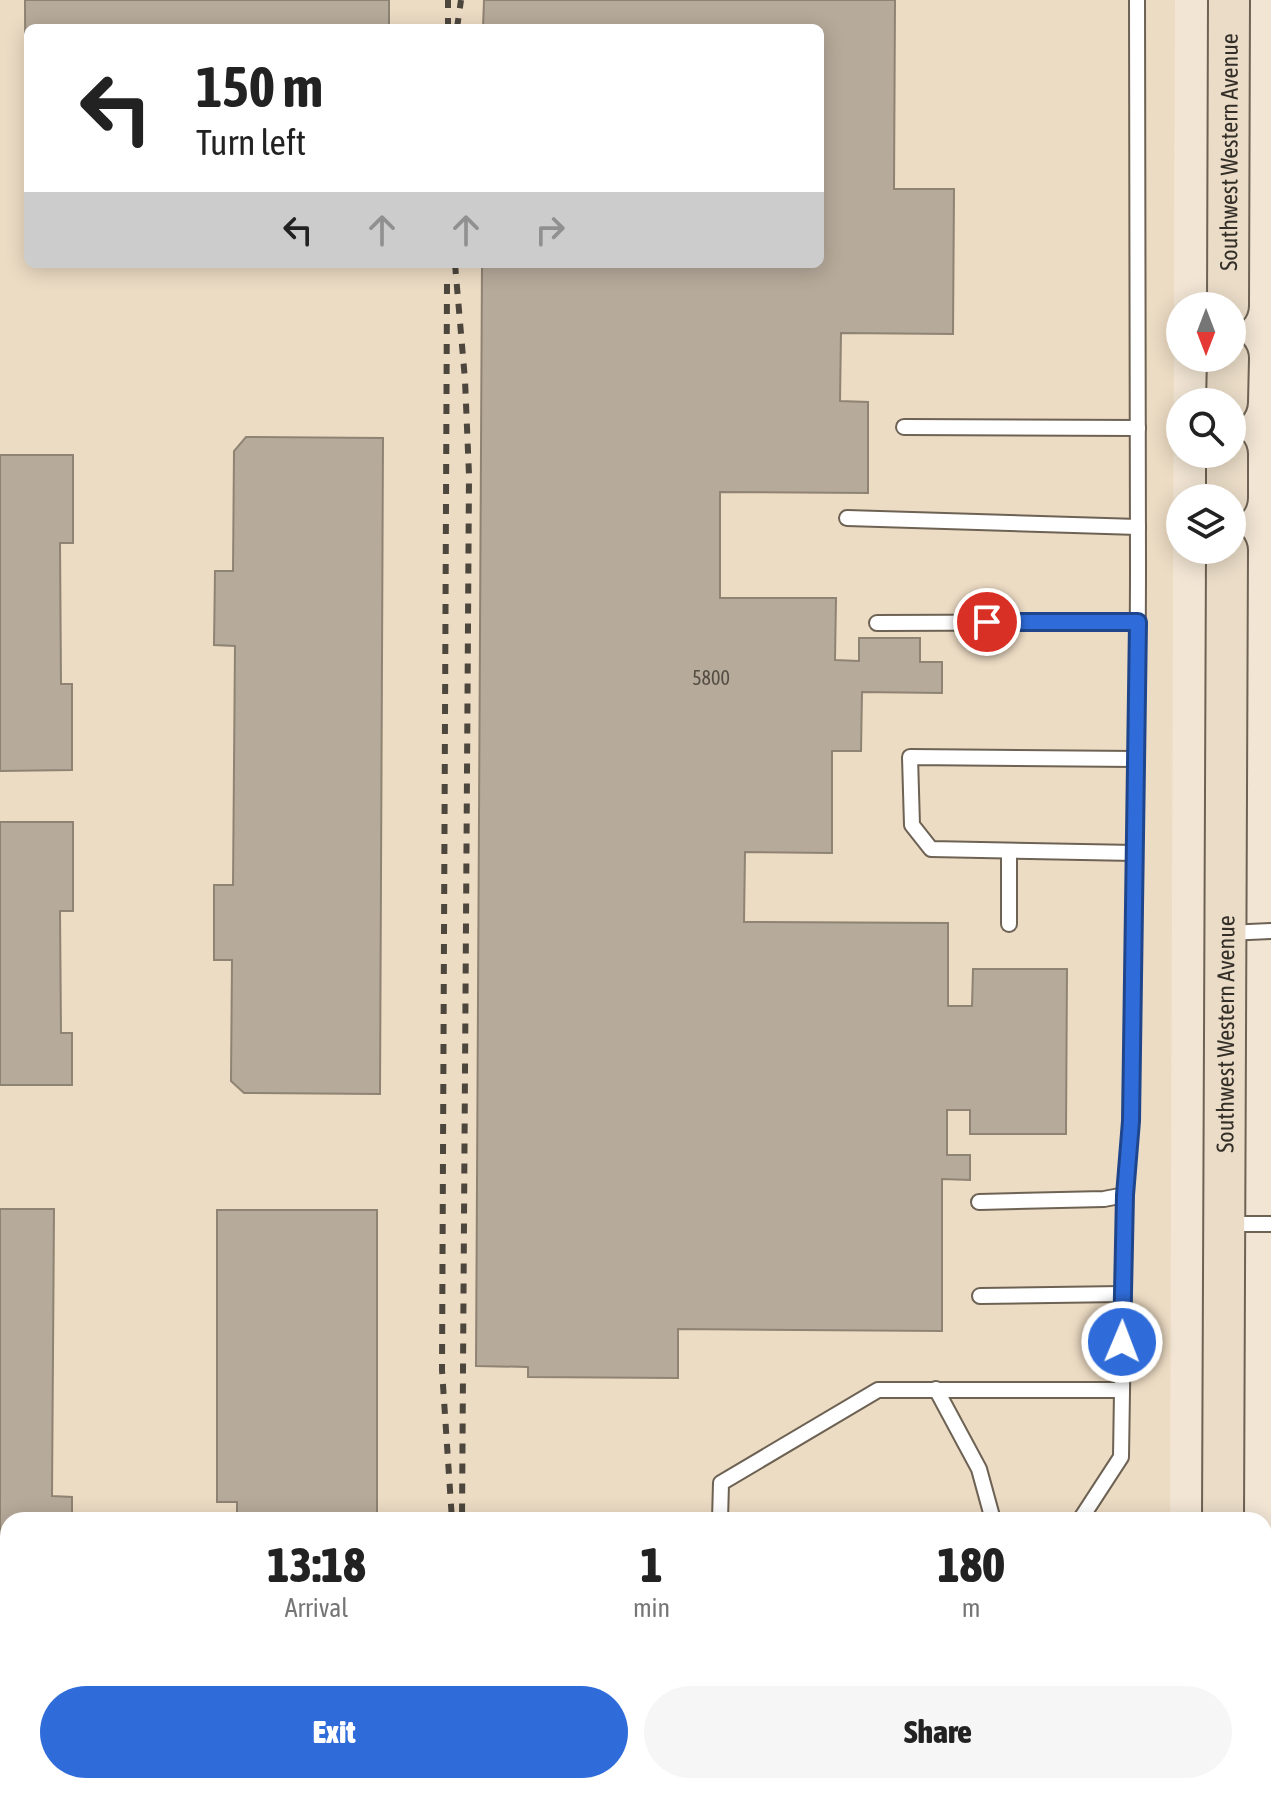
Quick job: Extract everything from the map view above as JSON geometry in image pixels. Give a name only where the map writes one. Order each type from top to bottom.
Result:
[{"type":"main road","name":"Southwest Western Avenue","points":[[1228,292],[1229,0]]},
{"type":"main road","name":"Southwest Western Avenue","points":[[1223,1512],[1227,564]]},
{"type":"lane","points":[[1085,1512],[1121,1457],[1125,1195],[1131,1121],[1138,622],[1137,0]]},
{"type":"lane","points":[[904,427],[1138,428]]},
{"type":"lane","points":[[847,518],[1138,527]]},
{"type":"lane","points":[[877,623],[1138,622]]},
{"type":"lane","points":[[1135,853],[931,849],[912,825],[910,757],[1136,759]]},
{"type":"lane","points":[[1009,851],[1009,924]]},
{"type":"lane","points":[[1225,933],[1271,931]]},
{"type":"lane","points":[[979,1202],[1104,1199],[1125,1195]]},
{"type":"lane","points":[[1224,1223],[1271,1224]]},
{"type":"lane","points":[[980,1296],[1123,1294]]},
{"type":"lane","points":[[936,1389],[979,1469],[991,1512]]},
{"type":"lane","points":[[720,1512],[721,1483],[878,1390],[1121,1390]]},
{"type":"shaded area","points":[[0,0],[1175,0],[1174,292],[1166,292],[1166,372],[1174,372],[1174,388],[1166,388],[1166,468],[1173,468],[1173,484],[1166,484],[1166,564],[1173,564],[1170,1512],[0,1512]]},
{"type":"building","points":[[25,0],[389,0],[389,24],[25,24]]},
{"type":"building","points":[[484,0],[895,0],[894,189],[954,189],[953,334],[841,333],[840,401],[868,402],[868,493],[720,492],[720,598],[836,598],[835,660],[859,661],[859,638],[920,638],[920,662],[942,662],[942,693],[862,692],[861,751],[832,751],[832,853],[745,852],[744,922],[948,923],[948,1006],[972,1006],[973,969],[1067,969],[1066,1134],[970,1134],[970,1110],[947,1110],[947,1155],[970,1155],[970,1180],[942,1179],[942,1331],[678,1329],[678,1378],[528,1377],[528,1367],[476,1366],[482,268],[824,268],[824,24],[483,24]]},
{"type":"building","points":[[246,437],[383,438],[380,1094],[244,1093],[231,1081],[232,960],[214,960],[214,885],[233,885],[235,646],[214,645],[215,571],[233,571],[234,451]]},
{"type":"building","points":[[0,455],[73,455],[73,543],[60,543],[61,684],[72,684],[72,770],[0,771]]},
{"type":"building","points":[[0,822],[73,822],[73,911],[60,911],[61,1033],[72,1033],[72,1085],[0,1085]]},
{"type":"building","points":[[0,1209],[54,1209],[52,1496],[72,1497],[72,1512],[0,1512]]},
{"type":"building","points":[[217,1210],[377,1210],[377,1512],[237,1512],[237,1502],[217,1502]]},
{"type":"railway","points":[[448,0],[448,24]]},
{"type":"railway","points":[[458,24],[461,0]]},
{"type":"railway","points":[[455,268],[469,475],[462,1512]]},
{"type":"railway","points":[[447,284],[442,1370],[451,1512]]},
{"type":"route","points":[[987,622],[1138,622],[1131,1121],[1125,1195],[1122,1342]]}]
